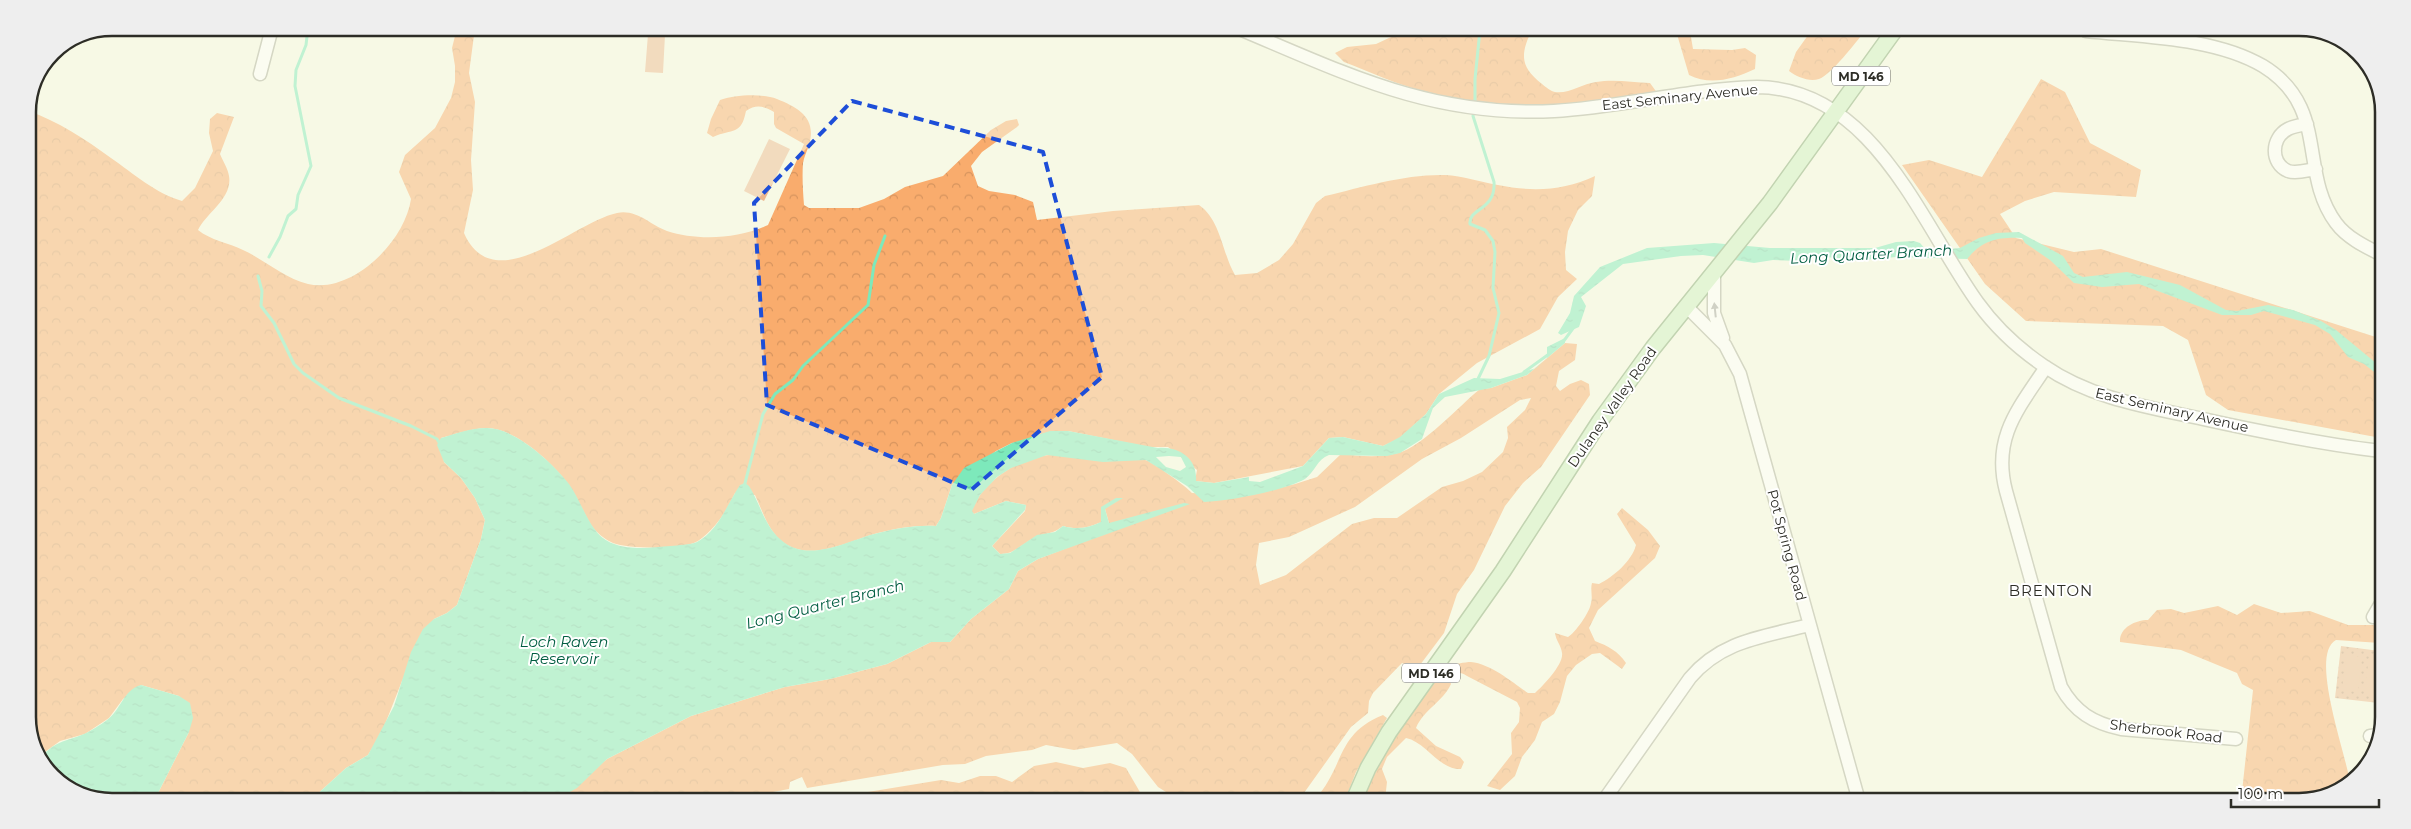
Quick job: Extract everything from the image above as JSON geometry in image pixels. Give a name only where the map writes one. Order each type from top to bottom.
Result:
[{"type":"main road","name":"Dulaney Valley Road","points":[[1357,793],[1368,768],[1398,720],[1503,571],[1611,405],[1686,306],[1740,240],[1890,36]]},
{"type":"street","points":[[260,74],[270,36]]},
{"type":"street","name":"East Seminary Avenue","points":[[1257,36],[1384,88],[1428,101],[1475,109],[1557,111],[1736,88],[1766,87],[1808,97],[1835,113],[1889,162],[1978,303],[1992,321],[2020,348],[2046,367],[2081,387],[2118,400],[2281,436],[2375,450]]},
{"type":"street","points":[[2131,36],[2186,42],[2232,52],[2263,66],[2280,78],[2292,91],[2307,124],[2316,169],[2328,208],[2336,223],[2359,243],[2375,251]]},
{"type":"street","points":[[2307,124],[2288,130],[2280,136],[2275,143],[2274,152],[2281,166],[2289,171],[2297,172],[2316,169]]},
{"type":"street","points":[[1714,272],[1714,314],[1725,345]]},
{"type":"street","name":"Pot Spring Road","points":[[1686,306],[1725,345],[1734,359],[1743,383],[1857,793]]},
{"type":"street","name":"Sherbrook Road","points":[[2046,367],[2008,428],[2001,462],[2006,491],[2061,687],[2079,711],[2104,725],[2121,729],[2236,739]]},
{"type":"street","points":[[1609,793],[1690,678],[1704,663],[1729,647],[1809,625]]},
{"type":"highlighted area","points":[[852,101],[1043,152],[1102,377],[971,490],[767,405],[754,203]]},
{"type":"shaded area","points":[[648,36],[665,36],[663,73],[645,72]]},
{"type":"shaded area","points":[[769,139],[790,149],[764,201],[744,191]]},
{"type":"shaded area","points":[[2341,646],[2375,650],[2375,703],[2335,698]]},
{"type":"shaded area","points":[[2346,655],[2362,657],[2358,692],[2342,690]]},
{"type":"shaded area","points":[[2369,658],[2375,659],[2375,694],[2364,693]]},
{"type":"green space","points":[[455,36],[474,36],[469,73],[475,102],[471,160],[473,190],[464,233],[477,252],[495,260],[514,259],[536,252],[599,219],[624,212],[637,215],[667,231],[691,236],[731,236],[757,230],[768,225],[804,144],[776,128],[774,112],[760,107],[753,107],[746,111],[742,124],[735,130],[713,137],[707,133],[720,100],[740,96],[756,95],[777,99],[799,110],[808,121],[811,136],[803,163],[803,179],[804,205],[809,208],[859,208],[884,199],[905,187],[943,176],[991,130],[1006,121],[1017,119],[1019,125],[982,152],[971,166],[978,186],[989,191],[1015,195],[1033,202],[1037,220],[1113,211],[1199,205],[1206,211],[1217,228],[1235,275],[1257,273],[1279,260],[1293,244],[1316,203],[1325,196],[1384,182],[1430,175],[1452,176],[1523,189],[1547,189],[1571,185],[1595,176],[1592,196],[1578,210],[1568,231],[1565,252],[1566,270],[1577,279],[1558,297],[1540,329],[1477,363],[1439,394],[1426,414],[1400,438],[1383,446],[1343,437],[1329,438],[1303,466],[1214,483],[1195,481],[1197,470],[1168,447],[1148,447],[1068,431],[1012,443],[996,451],[952,485],[941,518],[936,526],[914,526],[878,533],[828,549],[815,551],[790,547],[779,539],[768,524],[755,495],[735,493],[715,525],[698,541],[691,544],[656,548],[613,543],[593,528],[563,478],[533,448],[508,433],[496,429],[485,428],[469,431],[441,438],[444,462],[461,478],[475,498],[485,520],[481,539],[457,605],[447,613],[434,619],[402,681],[382,732],[368,755],[346,768],[318,793],[158,793],[189,732],[179,696],[141,685],[123,699],[109,718],[85,734],[60,741],[45,752],[36,722],[36,114],[71,131],[136,177],[172,198],[182,201],[195,188],[213,151],[209,133],[210,119],[217,113],[234,117],[220,154],[229,176],[227,191],[198,230],[251,254],[299,281],[308,284],[325,285],[342,281],[359,273],[388,247],[399,231],[407,215],[411,199],[399,172],[405,155],[435,128],[451,98],[455,82],[452,48]]},
{"type":"green space","points":[[1393,36],[1529,36],[1524,53],[1526,66],[1535,78],[1551,91],[1565,92],[1591,83],[1616,81],[1650,83],[1658,94],[1630,100],[1571,106],[1510,105],[1480,102],[1423,91],[1403,85],[1344,62],[1335,53],[1347,47],[1376,44]]},
{"type":"green space","points":[[1677,36],[1691,36],[1693,49],[1732,50],[1745,48],[1756,55],[1755,69],[1739,76],[1714,81],[1689,75]]},
{"type":"green space","points":[[1807,36],[1861,36],[1843,58],[1819,79],[1811,80],[1799,77],[1789,71],[1796,52]]},
{"type":"green space","points":[[2041,79],[2065,92],[2090,143],[2141,170],[2136,197],[2054,192],[2025,201],[2000,214],[2016,238],[2074,252],[2101,249],[2375,337],[2375,437],[2228,410],[2206,395],[2188,340],[2163,326],[2026,321],[1985,284],[1902,165],[1929,160],[1982,177]]},
{"type":"green space","points":[[1565,343],[1577,344],[1575,360],[1559,371],[1556,386],[1560,391],[1570,384],[1581,380],[1589,384],[1590,395],[1541,467],[1523,483],[1505,506],[1474,570],[1457,594],[1444,633],[1417,669],[1402,663],[1373,693],[1369,701],[1368,713],[1351,727],[1304,793],[1168,793],[1158,787],[1132,754],[1117,743],[1074,750],[1046,745],[1032,750],[986,756],[965,764],[943,765],[807,788],[802,777],[790,782],[789,789],[767,793],[566,793],[607,759],[691,716],[785,687],[830,679],[887,664],[931,642],[950,642],[971,619],[1009,589],[1018,571],[1038,559],[1093,538],[1114,523],[1109,523],[1105,509],[1101,507],[1101,522],[1082,528],[1063,526],[1058,530],[1031,539],[1011,552],[1000,554],[992,546],[1025,511],[1026,505],[1006,501],[974,514],[971,512],[983,491],[1002,473],[1014,466],[1037,457],[1049,455],[1063,455],[1103,461],[1140,459],[1149,461],[1162,469],[1192,493],[1251,495],[1317,477],[1341,454],[1384,456],[1408,449],[1429,434],[1480,389],[1491,388],[1527,375]],"holes":[[[1531,398],[1525,410],[1507,427],[1508,438],[1503,452],[1482,472],[1463,481],[1442,487],[1397,518],[1374,518],[1352,524],[1286,575],[1260,585],[1256,565],[1259,543],[1289,537],[1355,507],[1422,459],[1461,438],[1520,400]]]},
{"type":"green space","points":[[1622,508],[1648,530],[1660,546],[1655,558],[1598,610],[1589,628],[1595,641],[1620,655],[1626,663],[1622,669],[1600,653],[1592,654],[1576,665],[1567,676],[1560,702],[1554,714],[1542,722],[1535,740],[1522,757],[1515,776],[1500,790],[1487,786],[1512,754],[1511,733],[1519,722],[1520,708],[1517,702],[1464,675],[1460,673],[1453,674],[1449,678],[1451,684],[1448,690],[1419,721],[1416,728],[1436,746],[1460,757],[1464,762],[1461,769],[1446,765],[1420,745],[1406,738],[1387,757],[1382,769],[1387,782],[1386,793],[1366,793],[1388,750],[1414,709],[1439,677],[1451,667],[1466,662],[1479,663],[1501,674],[1528,693],[1535,693],[1548,680],[1562,658],[1555,633],[1568,637],[1574,631],[1590,607],[1592,583],[1599,584],[1610,577],[1626,563],[1634,551],[1636,545],[1617,514]]},
{"type":"green space","points":[[2254,604],[2281,613],[2310,611],[2348,625],[2375,625],[2375,643],[2336,640],[2328,649],[2326,665],[2328,685],[2349,774],[2333,785],[2323,789],[2299,793],[2242,793],[2253,690],[2242,684],[2237,673],[2181,650],[2120,642],[2120,637],[2125,629],[2138,621],[2148,620],[2157,610],[2171,609],[2184,613],[2218,606],[2237,615]]},
{"type":"green space","points":[[1383,715],[1387,718],[1356,772],[1348,793],[1320,793],[1331,776],[1348,742],[1356,732]]},
{"type":"green space","points":[[1056,762],[1083,768],[1110,763],[1126,768],[1141,793],[862,793],[941,780],[959,783],[980,776],[996,776],[1012,782],[1034,766]]},
{"type":"water","points":[[2019,232],[2063,256],[2074,273],[2083,277],[2127,272],[2180,285],[2226,310],[2237,311],[2268,305],[2293,310],[2321,321],[2336,330],[2375,362],[2375,373],[2364,364],[2348,357],[2330,334],[2315,325],[2264,311],[2251,315],[2222,315],[2139,284],[2102,287],[2074,283],[2050,260],[2025,243],[2022,238],[2005,238],[1991,241],[1979,248],[1967,259],[1896,257],[1855,261],[1820,256],[1799,261],[1773,260],[1754,263],[1703,255],[1623,264],[1581,297],[1586,306],[1579,327],[1561,335],[1558,333],[1570,313],[1574,296],[1600,267],[1647,248],[1714,243],[1770,248],[1875,248],[1896,242],[1914,241],[1920,243],[1927,251],[1960,248],[1979,238],[1996,233]]},
{"type":"water","points":[[1565,338],[1565,343],[1545,360],[1547,358],[1547,347]]},
{"type":"water","name":"Loch Raven Reservoir","points":[[1535,368],[1527,375],[1491,388],[1445,397],[1433,408],[1422,439],[1400,453],[1387,456],[1329,455],[1322,459],[1305,479],[1284,488],[1228,500],[1204,502],[1187,486],[1146,460],[1103,462],[1047,455],[1011,468],[997,477],[980,495],[972,511],[974,514],[1006,501],[1026,505],[1025,510],[992,546],[1000,554],[1010,553],[1037,535],[1055,532],[1063,526],[1082,528],[1101,522],[1101,507],[1116,498],[1123,498],[1105,509],[1109,523],[1184,503],[1190,504],[1038,559],[1018,571],[1009,589],[971,619],[950,642],[931,642],[887,664],[830,679],[785,687],[691,716],[607,759],[577,788],[568,793],[318,793],[346,768],[368,755],[394,706],[411,652],[423,629],[434,619],[447,613],[457,605],[481,539],[485,520],[475,498],[461,478],[444,462],[437,445],[441,438],[480,428],[497,429],[509,433],[532,448],[553,466],[573,489],[596,531],[611,543],[621,546],[651,548],[697,542],[705,537],[717,524],[740,485],[745,483],[753,493],[770,527],[780,539],[791,546],[803,550],[815,550],[841,545],[866,536],[893,530],[914,526],[936,526],[941,518],[952,485],[964,468],[1012,443],[1050,431],[1068,431],[1158,448],[1173,449],[1190,460],[1196,473],[1196,481],[1214,483],[1249,477],[1249,481],[1260,482],[1303,466],[1329,438],[1343,437],[1383,446],[1400,437],[1426,414],[1439,394],[1474,378],[1500,379]],"holes":[[[1156,457],[1181,457],[1186,467],[1180,471],[1166,467]]]},
{"type":"water","points":[[141,685],[179,696],[190,703],[193,718],[189,732],[158,793],[112,793],[97,791],[78,785],[58,771],[45,753],[55,745],[87,733],[104,722],[112,716],[130,691]]},
{"type":"waterway","points":[[269,257],[280,237],[288,216],[296,209],[298,195],[311,166],[295,86],[296,70],[306,45],[307,36]]},
{"type":"waterway","points":[[1475,104],[1475,79],[1479,36]]},
{"type":"waterway","points":[[1474,110],[1473,116],[1494,182],[1491,199],[1473,215],[1470,224],[1485,230],[1493,241],[1495,252],[1493,288],[1499,313],[1489,356],[1477,381]]},
{"type":"waterway","points":[[744,487],[763,414],[775,394],[793,380],[803,366],[868,305],[874,265],[885,236]]},
{"type":"waterway","points":[[258,276],[262,291],[261,306],[274,323],[294,364],[303,373],[339,398],[411,426],[437,439],[440,444]]},
{"type":"waterway","name":"Long Quarter Branch","points":[[1563,342],[1574,327]]},
{"type":"waterway","name":"Long Quarter Branch","points":[[1524,372],[1549,354]]},
{"type":"district","name":"BRENTON","points":[[2051,590]]}]
